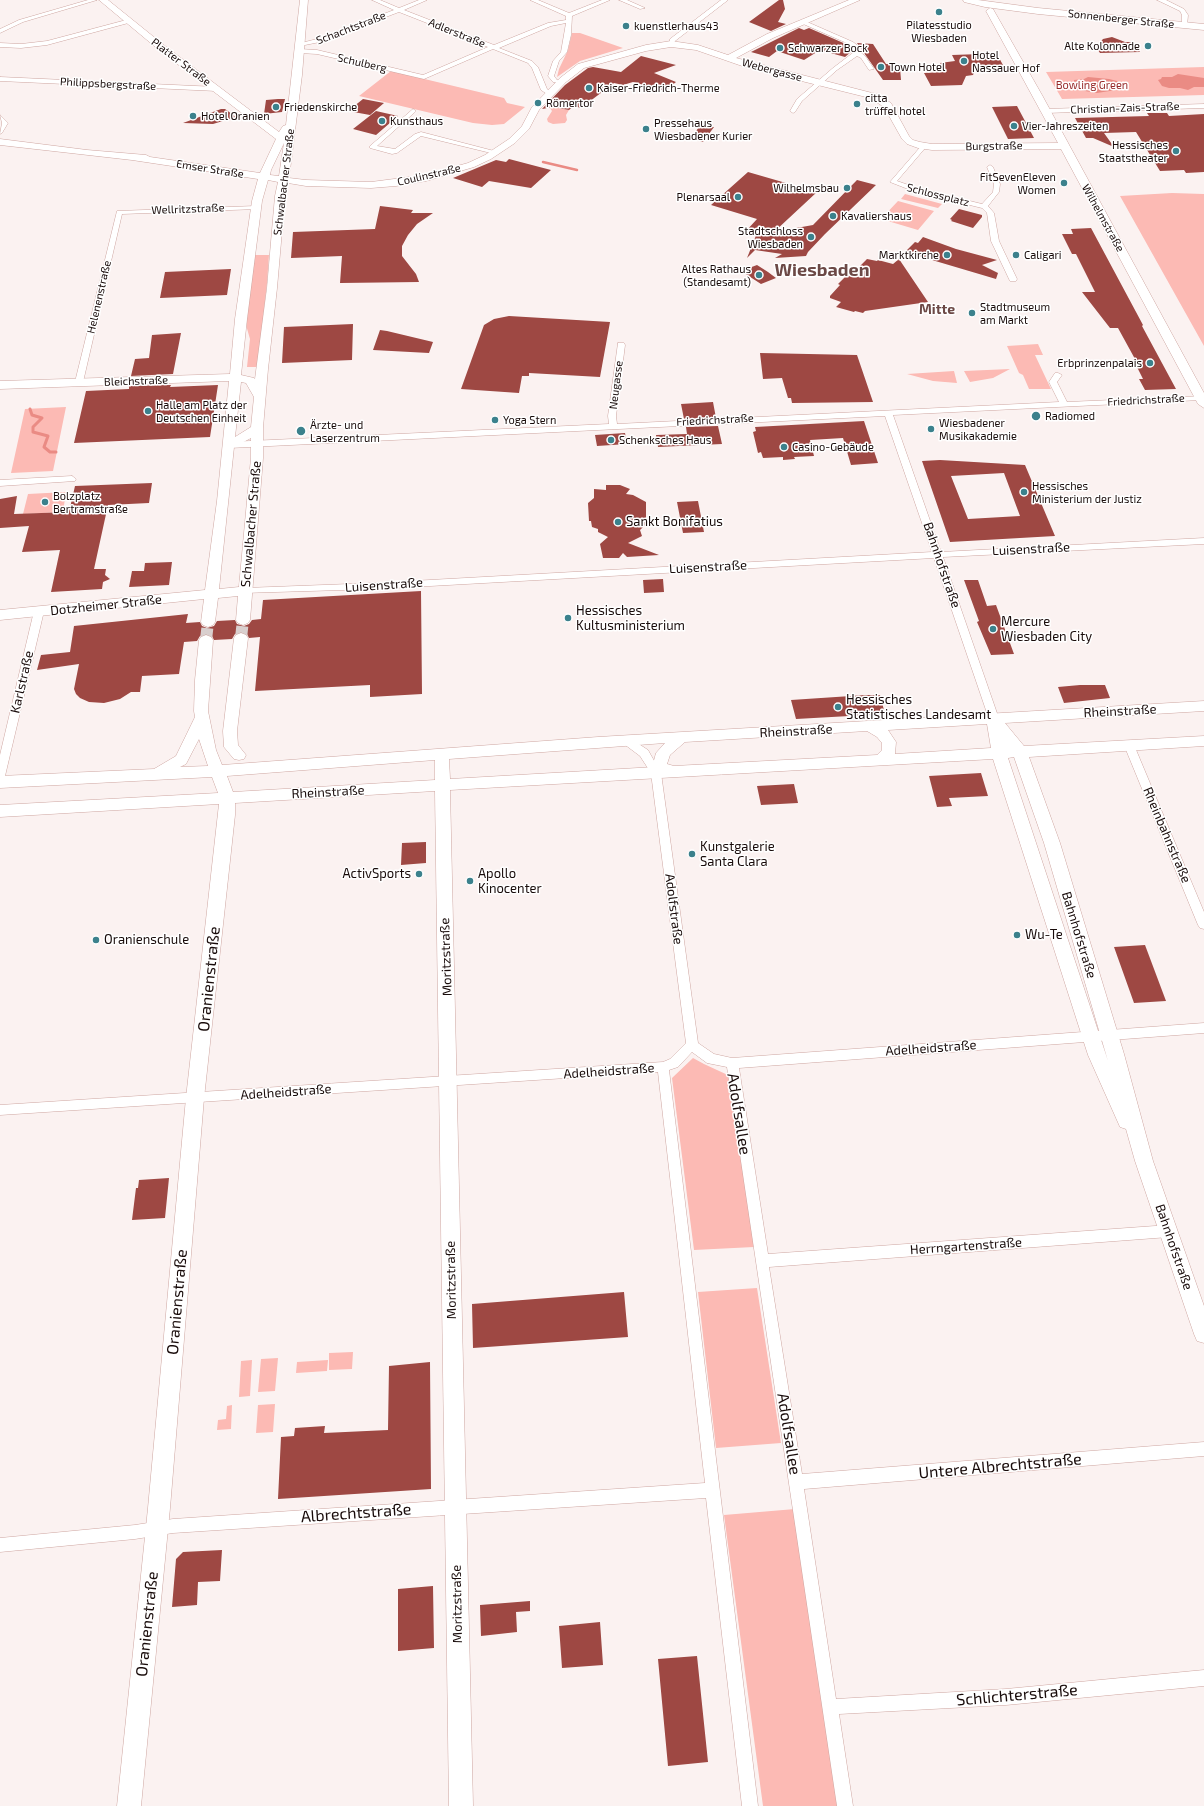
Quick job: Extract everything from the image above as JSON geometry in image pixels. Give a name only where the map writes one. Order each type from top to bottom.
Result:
[{"type":"main road","name":"Platter Straße","points":[[103,0],[162,48],[261,122],[284,137]]},
{"type":"main road","name":"Schwalbacher Straße","points":[[208,622],[235,377],[256,208],[272,158],[284,137],[292,114],[304,0]]},
{"type":"main road","points":[[729,58],[762,40],[856,0]]},
{"type":"main road","points":[[960,0],[993,10]]},
{"type":"main road","points":[[971,1],[993,10]]},
{"type":"main road","name":"Sonnenberger Straße","points":[[971,1],[1038,11],[1204,27]]},
{"type":"main road","name":"Sonnenberger Straße","points":[[993,10],[1005,7]]},
{"type":"main road","name":"Sonnenberger Straße","points":[[993,10],[1038,11]]},
{"type":"main road","name":"Wilhelmstraße","points":[[993,10],[1045,111],[1203,400]]},
{"type":"main road","name":"Webergasse","points":[[671,44],[698,48],[819,83],[873,96],[888,105],[907,140],[924,146]]},
{"type":"main road","name":"Coulinstraße","points":[[284,177],[316,184],[359,185],[396,183],[435,176],[471,164],[496,152],[512,141],[523,131],[533,112],[560,82],[586,64],[646,48],[671,44]]},
{"type":"main road","name":"Schwalbacher Straße","points":[[243,620],[256,471],[257,428],[262,369],[276,250],[280,196],[284,177],[284,137]]},
{"type":"main road","name":"Emser Straße","points":[[0,142],[284,177]]},
{"type":"main road","name":"Burgstraße","points":[[924,146],[1064,146]]},
{"type":"main road","name":"Emser Straße","points":[[136,158],[252,165],[267,176]]},
{"type":"main road","points":[[252,165],[272,158]]},
{"type":"main road","points":[[267,176],[269,196],[278,214]]},
{"type":"main road","name":"Coulinstraße","points":[[284,177],[359,185]]},
{"type":"main road","points":[[280,196],[301,187],[316,184]]},
{"type":"main road","name":"Schwalbacher Straße","points":[[249,264],[276,250]]},
{"type":"main road","name":"Bleichstraße","points":[[0,386],[235,377],[250,380],[260,398]]},
{"type":"main road","points":[[228,445],[248,435],[257,428]]},
{"type":"main road","name":"Luisenstraße","points":[[212,594],[245,591]]},
{"type":"main road","name":"Dotzheimer Straße","points":[[0,615],[212,594]]},
{"type":"main road","points":[[239,755],[231,747],[230,731],[241,638]]},
{"type":"main road","points":[[206,640],[202,680],[202,718],[207,740],[227,798]]},
{"type":"main road","name":"Rheinstraße","points":[[0,782],[217,771],[628,741],[1204,706]]},
{"type":"main road","points":[[157,774],[181,760],[195,735],[202,718]]},
{"type":"main road","name":"Bahnhofstraße","points":[[994,719],[1020,752],[1052,843],[1109,1034],[1144,1161],[1204,1334]]},
{"type":"main road","name":"Bahnhofstraße","points":[[994,719],[998,753],[1090,1035],[1118,1105],[1144,1161]]},
{"type":"main road","points":[[870,726],[882,733],[889,742],[889,751],[881,760]]},
{"type":"main road","points":[[675,772],[663,769],[660,760],[663,753],[680,738]]},
{"type":"main road","points":[[207,740],[226,751],[271,766]]},
{"type":"main road","name":"Rheinstraße","points":[[0,811],[1204,741]]},
{"type":"main road","name":"Moritzstraße","points":[[442,755],[461,1806]]},
{"type":"main road","name":"Oranienstraße","points":[[129,1806],[157,1527],[195,1098],[226,822],[227,798]]},
{"type":"street","points":[[0,31],[21,21],[94,0]]},
{"type":"street","name":"Adlerstraße","points":[[375,0],[530,62],[536,70],[544,90],[550,94]]},
{"type":"street","name":"Schachtstraße","points":[[300,48],[424,0]]},
{"type":"street","points":[[534,0],[569,18]]},
{"type":"street","points":[[493,47],[569,18],[607,0]]},
{"type":"street","points":[[622,0],[642,8]]},
{"type":"street","points":[[671,44],[672,40],[725,0]]},
{"type":"street","points":[[1160,0],[1174,5],[1182,10],[1185,15],[1185,25]]},
{"type":"street","points":[[560,82],[555,81],[551,76],[556,61],[564,52],[569,18]]},
{"type":"street","points":[[0,46],[27,46],[47,43],[130,21]]},
{"type":"street","points":[[803,22],[851,43],[856,47],[857,53]]},
{"type":"street","name":"Schulberg","points":[[300,48],[424,77],[493,47]]},
{"type":"street","points":[[857,53],[863,56],[870,69]]},
{"type":"street","points":[[793,111],[799,100],[857,53]]},
{"type":"street","name":"Philippsbergstraße","points":[[0,79],[217,89]]},
{"type":"street","name":"Christian-Zais-Straße","points":[[1045,111],[1204,106]]},
{"type":"street","points":[[413,111],[372,147],[392,152],[398,151],[417,135],[421,134],[496,152]]},
{"type":"street","points":[[0,117],[5,123],[0,132]]},
{"type":"street","name":"Schlossplatz","points":[[924,146],[893,182],[912,189],[984,206]]},
{"type":"street","points":[[990,167],[997,184],[996,192],[984,206],[990,213],[995,241],[1012,279]]},
{"type":"street","name":"Wellritzstraße","points":[[119,212],[256,208]]},
{"type":"street","name":"Helenenstraße","points":[[79,382],[119,212]]},
{"type":"street","name":"Neugasse","points":[[613,425],[612,416],[621,345]]},
{"type":"street","points":[[1058,375],[1053,382],[1064,404]]},
{"type":"street","name":"Friedrichstraße","points":[[228,445],[888,412],[1064,404],[1203,400]]},
{"type":"street","name":"Bahnhofstraße","points":[[888,412],[994,719]]},
{"type":"street","points":[[45,480],[60,471]]},
{"type":"street","points":[[0,483],[72,479]]},
{"type":"street","name":"Luisenstraße","points":[[245,591],[359,587],[938,554],[1204,541]]},
{"type":"street","name":"Karlstraße","points":[[0,776],[39,611]]},
{"type":"street","points":[[628,741],[644,753],[656,773]]},
{"type":"street","name":"Rheinbahnstraße","points":[[1129,745],[1204,925]]},
{"type":"street","name":"Adolfstraße","points":[[656,773],[692,1045]]},
{"type":"street","name":"Adelheidstraße","points":[[0,1110],[663,1067],[674,1063],[684,1055],[692,1045],[701,1054],[710,1059],[732,1063],[1090,1035],[1204,1028]]},
{"type":"street","name":"Adolfsallee","points":[[732,1063],[845,1806]]},
{"type":"street","points":[[663,1067],[750,1806]]},
{"type":"street","name":"Herrngartenstraße","points":[[762,1261],[1169,1231]]},
{"type":"street","name":"Untere Albrechtstraße","points":[[796,1482],[1204,1449]]},
{"type":"street","name":"Albrechtstraße","points":[[0,1545],[136,1532],[157,1527],[712,1490]]},
{"type":"street","name":"Schlichterstraße","points":[[830,1707],[1006,1697],[1204,1678]]},
{"type":"green space","points":[[572,33],[580,33],[623,48],[580,61],[557,77],[568,50]]},
{"type":"green space","name":"Bowling Green","points":[[1204,67],[1204,95],[1062,99],[1046,72]]},
{"type":"green space","points":[[391,71],[504,98],[507,103],[525,107],[504,124],[492,125],[473,123],[359,96]]},
{"type":"green space","points":[[553,107],[569,110],[566,115],[567,120],[565,123],[553,124],[548,122],[547,119],[552,111],[550,108]]},
{"type":"green space","points":[[1172,193],[1204,194],[1204,346],[1120,196]]},
{"type":"green space","points":[[905,194],[942,204],[938,208],[901,199]]},
{"type":"green space","points":[[898,201],[934,211],[918,230],[881,219]]},
{"type":"green space","points":[[255,255],[269,255],[258,367],[247,367],[250,339],[246,325]]},
{"type":"green space","points":[[1038,344],[1043,355],[1035,355],[1051,389],[1029,389],[1023,375],[1019,373],[1007,346]]},
{"type":"green space","points":[[1010,369],[993,378],[970,382],[964,371]]},
{"type":"green space","points":[[954,371],[957,383],[933,381],[907,374]]},
{"type":"green space","points":[[66,407],[53,471],[11,473],[25,409]]},
{"type":"green space","name":"Bolzplatz Bertramstraße","points":[[66,492],[63,512],[23,514],[28,494]]},
{"type":"green space","points":[[693,1058],[730,1076],[754,1247],[694,1250],[672,1078]]},
{"type":"green space","points":[[757,1288],[781,1443],[716,1448],[698,1292]]},
{"type":"green space","points":[[353,1352],[352,1369],[329,1370],[329,1353]]},
{"type":"green space","points":[[278,1358],[275,1391],[258,1392],[261,1359]]},
{"type":"green space","points":[[252,1360],[250,1396],[239,1397],[241,1361]]},
{"type":"green space","points":[[328,1360],[327,1371],[296,1373],[297,1362]]},
{"type":"green space","points":[[275,1404],[273,1432],[256,1433],[258,1405]]},
{"type":"green space","points":[[232,1405],[231,1429],[217,1430],[218,1420],[226,1419],[227,1406]]},
{"type":"green space","points":[[795,1509],[841,1806],[763,1806],[724,1515]]},
{"type":"shaded area","points":[[1178,74],[1204,78],[1204,87],[1194,87],[1188,90],[1169,88],[1162,86],[1158,80],[1162,77],[1172,77]]},
{"type":"shaded area","points":[[1088,77],[1117,81],[1121,87],[1116,88],[1116,90],[1097,93],[1073,89],[1070,83],[1074,82],[1074,80]]},
{"type":"building","points":[[779,0],[783,0],[785,9],[778,22],[786,24],[771,31],[749,22]]},
{"type":"building","points":[[799,28],[804,30],[809,28],[848,45],[852,51],[845,57],[820,50],[804,60],[777,51],[769,57],[751,52]]},
{"type":"building","points":[[1112,37],[1125,42],[1133,42],[1140,52],[1100,53],[1096,47],[1103,39]]},
{"type":"building","points":[[857,43],[873,44],[886,64],[891,64],[893,68],[900,68],[901,80],[883,80]]},
{"type":"building","points":[[997,54],[1004,67],[976,68],[973,75],[966,76],[962,85],[931,86],[924,73],[945,72],[940,63],[955,61],[952,55]]},
{"type":"building","points":[[641,56],[676,65],[654,73],[676,82],[665,91],[633,82],[623,85],[614,83],[581,108],[574,106],[569,110],[553,107],[542,109],[565,85],[588,68],[593,67],[621,72]]},
{"type":"building","name":"Friedenskirche","points":[[285,99],[282,112],[264,114],[266,100]]},
{"type":"building","name":"Kunsthaus","points":[[363,99],[384,103],[370,115],[348,111]]},
{"type":"building","name":"Vier-Jahreszeiten","points":[[1017,106],[1034,138],[1008,139],[992,107]]},
{"type":"building","points":[[221,109],[225,109],[236,117],[213,124],[183,123]]},
{"type":"building","name":"Kunsthaus","points":[[376,111],[398,116],[376,135],[353,129]]},
{"type":"building","name":"Hessisches Staatstheater","points":[[1147,113],[1167,113],[1169,116],[1204,114],[1204,172],[1186,173],[1184,170],[1160,171],[1136,132],[1104,133],[1114,147],[1093,138],[1086,138],[1075,118],[1149,116]]},
{"type":"building","points":[[699,127],[714,127],[703,142],[691,138]]},
{"type":"building","points":[[509,159],[551,170],[531,188],[489,181],[482,187],[453,178],[496,160],[506,162]]},
{"type":"building","points":[[748,172],[817,192],[774,232],[813,225],[857,180],[876,185],[825,234],[806,256],[775,258],[782,254],[755,250],[747,258],[757,233],[746,231],[757,219],[711,205]]},
{"type":"building","points":[[380,206],[413,210],[411,213],[433,213],[417,224],[408,235],[402,246],[402,256],[416,274],[419,282],[340,283],[342,256],[291,258],[293,232],[375,229]]},
{"type":"building","points":[[959,209],[982,215],[982,217],[973,228],[951,221],[952,220],[950,219]]},
{"type":"building","points":[[1091,228],[1176,389],[1145,390],[1139,379],[1143,379],[1133,359],[1135,359],[1118,328],[1110,328],[1082,292],[1095,292],[1076,254],[1072,254],[1062,234],[1073,234],[1071,229]]},
{"type":"building","name":"Marktkirche","points":[[923,237],[956,249],[997,260],[982,265],[998,273],[996,279],[905,252],[915,242],[918,243]]},
{"type":"building","points":[[867,259],[893,264],[899,259],[928,302],[865,311],[863,313],[836,307],[841,302],[830,298],[830,296],[840,285],[838,284],[853,269],[856,270]]},
{"type":"building","name":"Altes Rathaus (Standesamt)","points":[[757,265],[776,278],[761,284],[741,271]]},
{"type":"building","points":[[231,269],[227,295],[160,298],[165,272]]},
{"type":"building","points":[[509,316],[610,322],[600,377],[529,373],[529,376],[522,376],[519,393],[461,389],[484,325],[494,319]]},
{"type":"building","points":[[353,324],[352,360],[282,363],[284,327]]},
{"type":"building","points":[[380,330],[433,342],[429,353],[373,350]]},
{"type":"building","points":[[181,333],[173,374],[131,376],[135,359],[149,358],[152,335]]},
{"type":"building","points":[[760,353],[857,355],[873,402],[792,403],[791,398],[788,398],[782,378],[763,379]]},
{"type":"building","name":"Halle am Platz der Deutschen Einheit","points":[[171,385],[170,387],[218,385],[210,437],[74,443],[86,391],[129,389],[129,386]]},
{"type":"building","points":[[713,402],[716,418],[684,419],[681,404]]},
{"type":"building","points":[[864,421],[878,463],[851,465],[843,438],[810,440],[814,456],[794,457],[795,459],[783,460],[783,457],[763,458],[761,452],[758,453],[753,432],[756,431],[755,427]]},
{"type":"building","points":[[718,426],[722,444],[658,447],[656,435],[687,434],[686,427]]},
{"type":"building","name":"Schenksches Haus","points":[[625,433],[627,444],[597,446],[595,435]]},
{"type":"building","name":"Hessisches Ministerium der Justiz","points":[[940,460],[1025,465],[1055,536],[950,542],[922,461]],"holes":[[[1004,473],[1020,516],[968,519],[951,476]]]},
{"type":"building","points":[[152,483],[149,503],[108,505],[94,569],[106,569],[105,575],[110,579],[103,582],[102,589],[51,592],[60,550],[22,552],[29,526],[0,528],[0,499],[17,496],[14,514],[69,512],[75,486]]},
{"type":"building","name":"Sankt Bonifatius","points":[[606,485],[620,485],[630,489],[626,494],[633,495],[646,502],[646,524],[640,530],[642,536],[628,543],[659,555],[627,557],[623,553],[619,558],[603,558],[600,544],[608,537],[598,532],[598,529],[592,527],[591,521],[589,521],[588,503],[594,498],[594,489],[606,490]]},
{"type":"building","points":[[698,501],[704,532],[683,533],[677,502]]},
{"type":"building","points":[[172,562],[169,585],[129,587],[132,571],[144,571],[145,563]]},
{"type":"building","points":[[663,579],[664,592],[644,593],[643,580]]},
{"type":"building","name":"Mercure Wiesbaden City","points":[[964,580],[978,580],[987,606],[996,605],[1014,654],[991,655],[977,622],[979,621]]},
{"type":"building","points":[[421,591],[422,694],[370,697],[370,685],[255,691],[260,637],[249,638],[247,634],[242,632],[235,634],[232,639],[214,640],[212,636],[205,634],[200,636],[197,641],[184,642],[179,674],[142,676],[140,692],[131,692],[120,699],[104,703],[89,702],[80,698],[76,694],[74,689],[79,664],[37,670],[41,655],[70,652],[74,626],[188,614],[186,623],[200,622],[202,626],[207,628],[214,626],[217,621],[235,620],[237,624],[244,626],[249,624],[252,620],[261,619],[263,600]]},
{"type":"building","points":[[1105,685],[1110,698],[1064,703],[1058,687]]},
{"type":"building","points":[[880,695],[885,714],[796,719],[791,700]]},
{"type":"building","points":[[981,773],[988,796],[949,798],[952,806],[937,807],[929,776]]},
{"type":"building","points":[[794,784],[798,803],[761,805],[757,786]]},
{"type":"building","points":[[426,842],[426,863],[401,865],[402,843]]},
{"type":"building","points":[[1145,945],[1166,1001],[1134,1003],[1114,947]]},
{"type":"building","points":[[169,1178],[165,1218],[132,1220],[136,1188],[138,1188],[139,1180]]},
{"type":"building","points":[[624,1292],[628,1337],[473,1348],[472,1304]]},
{"type":"building","points":[[430,1362],[431,1489],[278,1499],[281,1437],[294,1436],[295,1428],[325,1426],[324,1433],[388,1430],[389,1366]]},
{"type":"building","points":[[222,1550],[220,1581],[198,1582],[197,1605],[172,1607],[176,1559],[183,1552]]},
{"type":"building","points":[[433,1586],[434,1648],[398,1651],[398,1589]]},
{"type":"building","points":[[530,1601],[530,1611],[516,1612],[517,1632],[481,1636],[480,1605]]},
{"type":"building","points":[[600,1622],[603,1665],[562,1668],[559,1626]]},
{"type":"building","points":[[697,1656],[708,1762],[668,1766],[658,1659]]},
{"type":"waterway","points":[[543,162],[577,170]]},
{"type":"waterway","points":[[30,409],[32,415],[42,418],[33,427],[33,432],[48,436],[44,447],[50,452],[56,452]]},
{"type":"tunnel","points":[[241,638],[243,620]]},
{"type":"tunnel","points":[[206,640],[208,622]]},
{"type":"place","name":"Pilatesstudio Wiesbaden","points":[[939,12]]},
{"type":"place","name":"kuenstlerhaus43","points":[[626,26]]},
{"type":"place","name":"Alte Kolonnade","points":[[1148,46]]},
{"type":"place","name":"Schwarzer Bock","points":[[780,48]]},
{"type":"place","name":"Hotel Nassauer Hof","points":[[964,61]]},
{"type":"place","name":"Town Hotel","points":[[881,67]]},
{"type":"place","name":"Kaiser-Friedrich-Therme","points":[[589,88]]},
{"type":"place","name":"Römertor","points":[[538,103]]},
{"type":"place","name":"citta trüffel hotel","points":[[857,104]]},
{"type":"place","name":"Friedenskirche","points":[[276,107]]},
{"type":"place","name":"Hotel Oranien","points":[[193,116]]},
{"type":"place","name":"Kunsthaus","points":[[382,121]]},
{"type":"place","name":"Vier-Jahreszeiten","points":[[1014,126]]},
{"type":"place","name":"Pressehaus Wiesbadener Kurier","points":[[646,129]]},
{"type":"place","name":"Hessisches Staatstheater","points":[[1176,151]]},
{"type":"place","name":"FitSevenEleven Women","points":[[1064,183]]},
{"type":"place","name":"Wilhelmsbau","points":[[847,188]]},
{"type":"place","name":"Plenarsaal","points":[[738,197]]},
{"type":"place","name":"Kavaliershaus","points":[[833,216]]},
{"type":"place","name":"Stadtschloss Wiesbaden","points":[[811,237]]},
{"type":"place","name":"Marktkirche","points":[[947,255]]},
{"type":"place","name":"Caligari","points":[[1016,255]]},
{"type":"place","name":"Altes Rathaus (Standesamt)","points":[[759,275]]},
{"type":"place","name":"Stadtmuseum am Markt","points":[[972,313]]},
{"type":"place","name":"Erbprinzenpalais","points":[[1150,363]]},
{"type":"place","name":"Halle am Platz der Deutschen Einheit","points":[[148,411]]},
{"type":"place","name":"Radiomed","points":[[1036,416]]},
{"type":"place","name":"Yoga Stern","points":[[495,420]]},
{"type":"place","name":"Wiesbadener Musikakademie","points":[[931,429]]},
{"type":"place","name":"Ärzte- und Laserzentrum","points":[[301,431]]},
{"type":"place","name":"Schenksches Haus","points":[[611,440]]},
{"type":"place","name":"Casino-Gebäude","points":[[784,447]]},
{"type":"place","name":"Hessisches Ministerium der Justiz","points":[[1024,492]]},
{"type":"place","name":"Bolzplatz Bertramstraße","points":[[45,502]]},
{"type":"place","name":"Sankt Bonifatius","points":[[618,522]]},
{"type":"place","name":"Hessisches Kultusministerium","points":[[568,618]]},
{"type":"place","name":"Mercure Wiesbaden City","points":[[993,629]]},
{"type":"place","name":"Hessisches Statistisches Landesamt","points":[[838,707]]},
{"type":"place","name":"Kunstgalerie Santa Clara","points":[[692,854]]},
{"type":"place","name":"ActivSports","points":[[419,874]]},
{"type":"place","name":"Apollo Kinocenter","points":[[470,881]]},
{"type":"place","name":"Wu-Te","points":[[1017,935]]},
{"type":"place","name":"Oranienschule","points":[[96,940]]},
{"type":"district","name":"Wiesbaden","points":[[822,270]]},
{"type":"district","name":"Mitte","points":[[937,309]]}]
